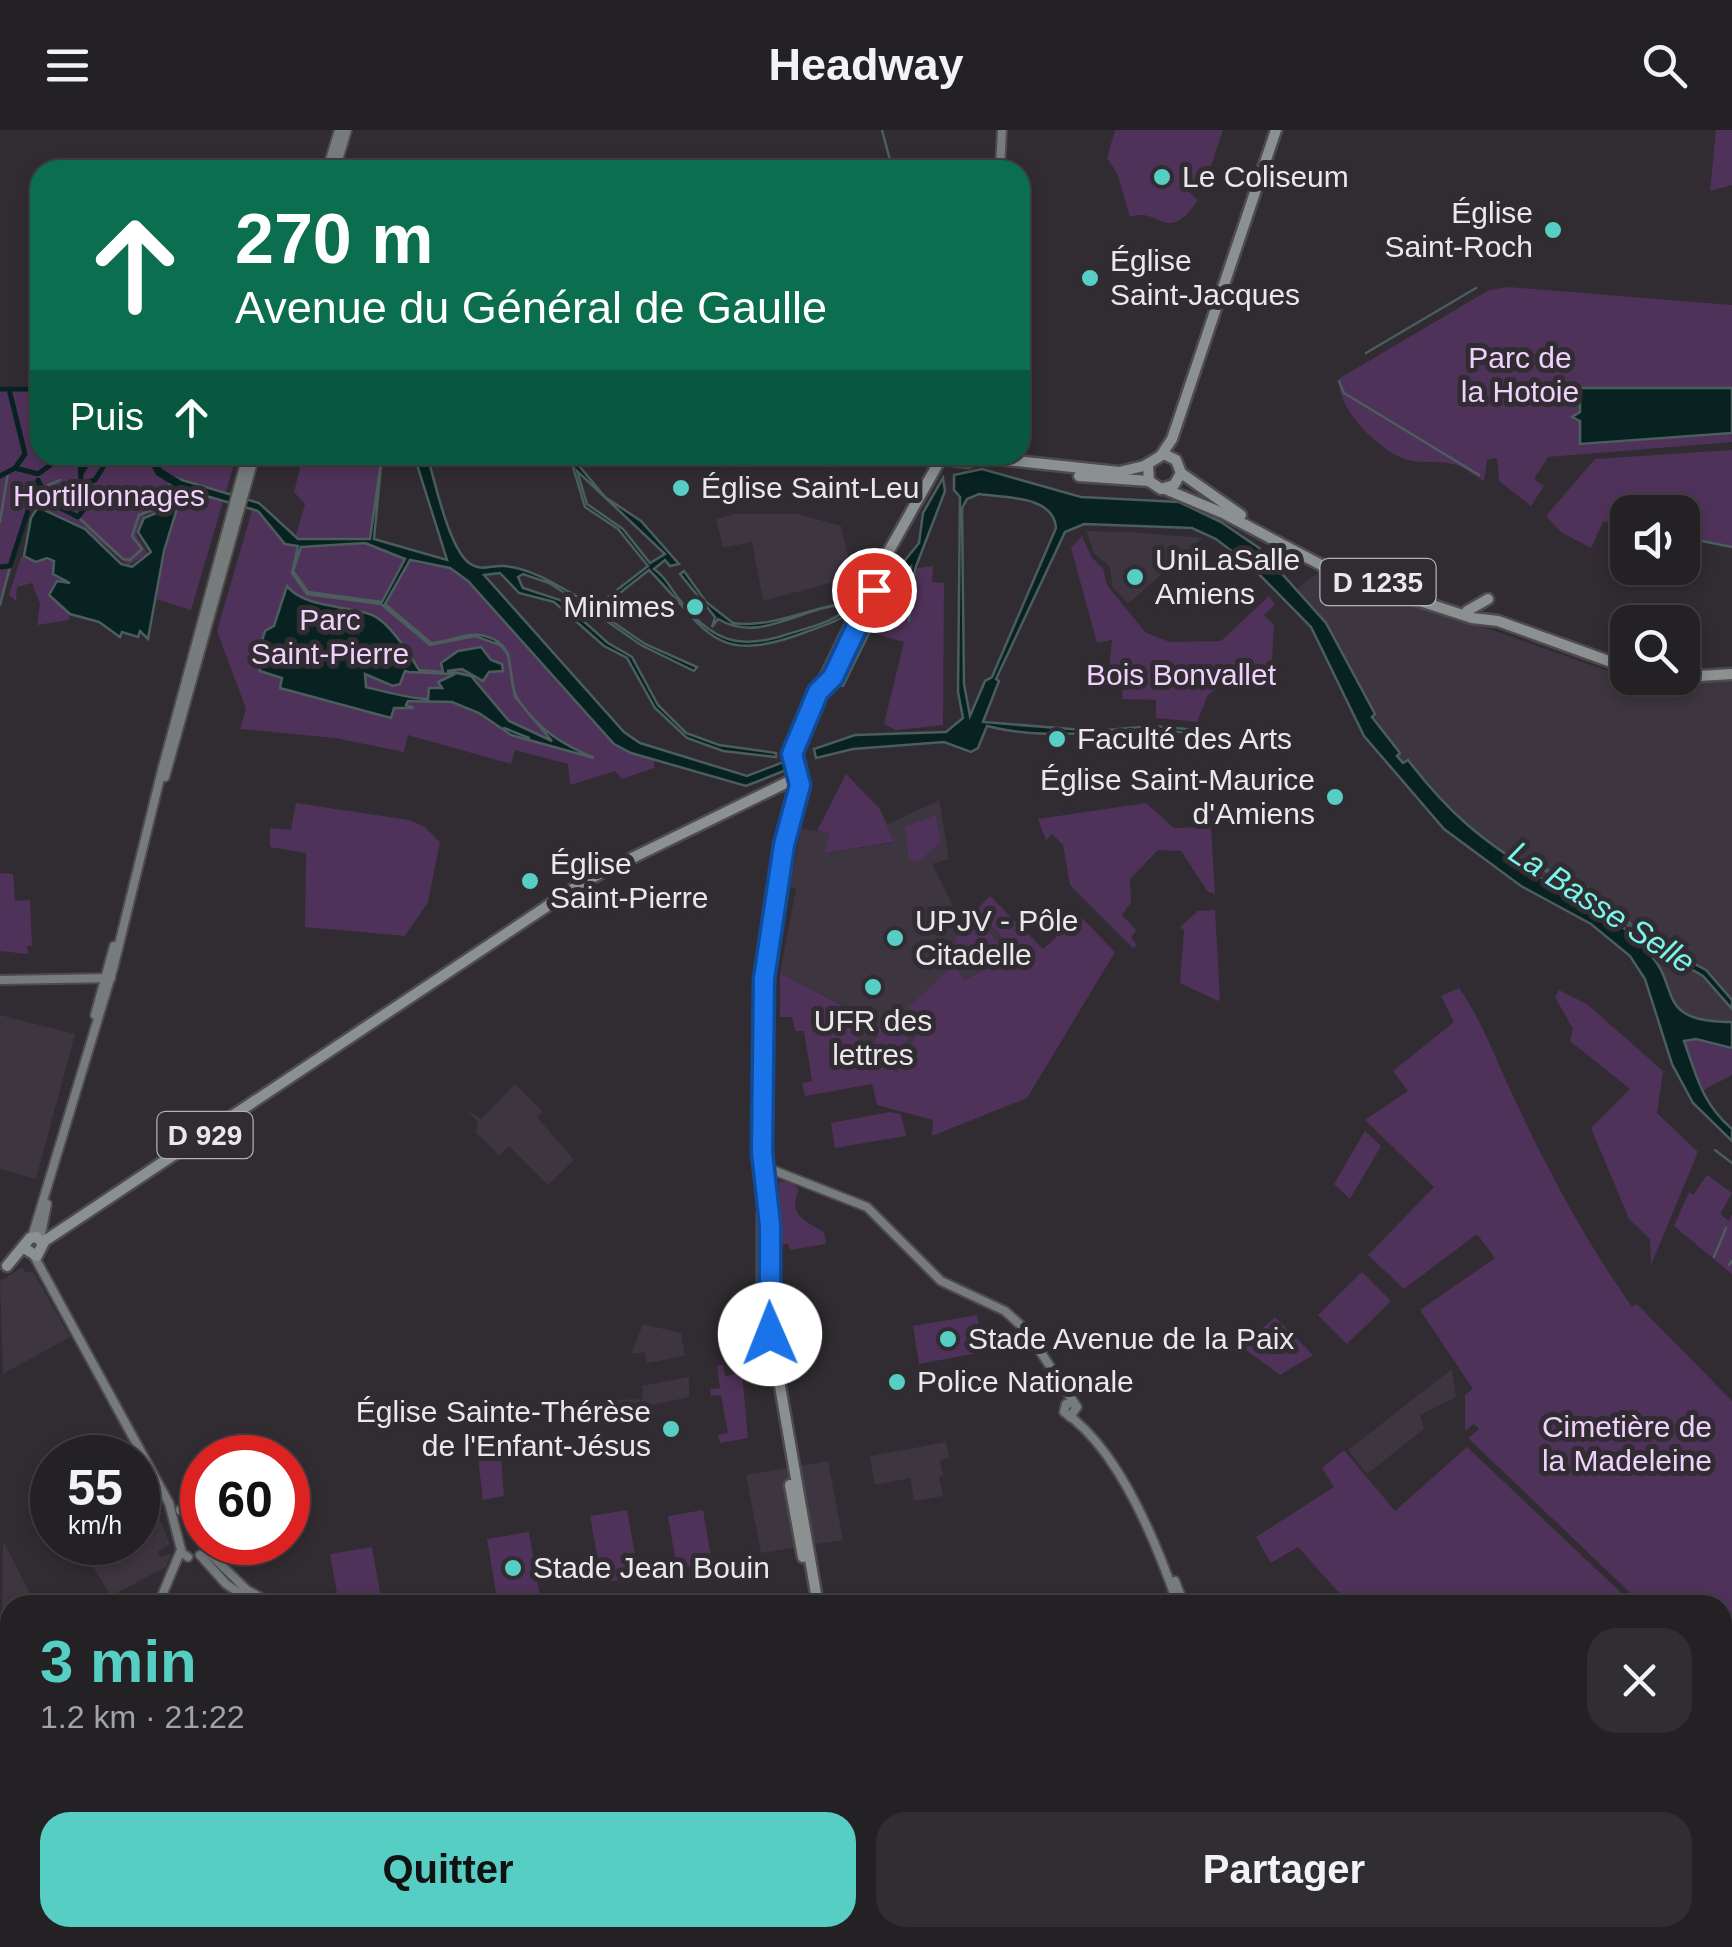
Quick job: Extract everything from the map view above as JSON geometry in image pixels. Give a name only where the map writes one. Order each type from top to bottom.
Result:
[{"type":"main road","points":[[331,160],[343,130]]},
{"type":"main road","points":[[337,160],[343,130]]},
{"type":"main road","points":[[1002,160],[1004,130]]},
{"type":"main road","points":[[1030,465],[1130,471],[1148,465],[1162,454],[1172,439],[1276,130]]},
{"type":"main road","points":[[1013,465],[1150,481],[1165,489],[1174,485],[1181,472],[1172,439]]},
{"type":"main road","points":[[1162,454],[1176,460]]},
{"type":"main road","points":[[180,1527],[178,1514],[42,1270],[34,1247],[248,465]]},
{"type":"main road","points":[[155,805],[244,498],[249,465]]},
{"type":"main road","points":[[813,1595],[764,1331],[768,1168],[765,967],[796,792],[793,769],[800,732],[869,591],[939,465]]},
{"type":"main road","points":[[1148,465],[1150,481]]},
{"type":"main road","name":"D 1235","points":[[1181,472],[1234,511],[1327,564],[1467,610],[1496,628],[1610,665]]},
{"type":"main road","name":"D 1235","points":[[1165,489],[1225,514],[1322,568],[1486,620]]},
{"type":"main road","points":[[1467,610],[1488,599]]},
{"type":"main road","points":[[1700,674],[1732,672]]},
{"type":"main road","name":"D 929","points":[[4,1268],[585,881],[793,769]]},
{"type":"main road","points":[[0,980],[105,978]]},
{"type":"main road","points":[[768,1168],[867,1207],[940,1281],[1005,1311],[1026,1330],[1064,1388],[1074,1415],[1162,1547],[1178,1595]]},
{"type":"main road","points":[[164,1595],[180,1559]]},
{"type":"main road","points":[[214,1565],[225,1582],[243,1595]]},
{"type":"main road","points":[[220,1565],[255,1595]]},
{"type":"shaded area","points":[[1580,388],[1732,388],[1732,433],[1580,444],[1580,421],[1572,417],[1580,412]]},
{"type":"shaded area","points":[[381,465],[374,539],[447,560],[417,465],[430,465],[455,543],[469,563],[524,570],[581,599],[588,604],[585,606],[549,583],[523,574],[518,577],[523,588],[560,600],[608,643],[632,657],[658,705],[686,733],[719,745],[776,753],[776,757],[723,751],[687,738],[655,708],[627,658],[604,646],[554,602],[519,593],[500,573],[484,575],[624,732],[640,743],[747,776],[802,755],[806,762],[746,786],[631,753],[614,744],[468,581],[450,568],[410,560],[385,604],[431,643],[478,635],[496,641],[504,647],[506,652],[500,645],[475,636],[430,645],[381,604],[307,594],[292,573],[298,546],[285,544],[258,511],[172,486],[172,477],[259,503],[298,539],[370,539]],"holes":[[[365,543],[405,559],[382,602],[308,592],[293,571],[301,547]]]},
{"type":"shaded area","points":[[572,465],[578,465],[605,497],[641,521],[679,564],[670,566],[665,560],[654,569],[703,625],[727,639],[771,639],[822,623],[852,605],[823,608],[859,601],[828,624],[750,646],[714,637],[649,570],[597,611],[645,644],[697,667],[694,671],[641,645],[591,610],[648,566],[618,529],[585,507]],"holes":[[[577,471],[665,554],[650,563],[623,529],[587,504]]]},
{"type":"shaded area","points":[[982,469],[1081,497],[1179,502],[1221,522],[1259,548],[1326,623],[1375,714],[1372,717],[1400,753],[1397,756],[1403,763],[1408,760],[1453,811],[1501,851],[1546,880],[1590,899],[1612,917],[1658,964],[1679,1009],[1690,1016],[1732,1022],[1732,1048],[1696,1039],[1684,1041],[1707,1099],[1732,1129],[1732,1141],[1693,1103],[1672,1064],[1645,979],[1630,956],[1591,924],[1521,886],[1444,829],[1364,736],[1311,627],[1250,565],[1216,539],[1192,528],[1084,524],[1065,532],[996,679],[999,681],[983,722],[1096,731],[1152,726],[1197,730],[1199,734],[1066,734],[987,726],[978,748],[971,752],[944,742],[853,749],[816,758],[814,749],[855,735],[946,732],[963,718],[958,692],[960,497],[954,490],[954,475]],"holes":[[[979,494],[1037,504],[1053,517],[1056,528],[992,677],[985,681],[970,716],[964,684],[962,508],[967,499]]]},
{"type":"shaded area","points":[[943,478],[945,491],[915,569],[909,622],[911,567],[889,593],[843,686],[838,684],[880,591],[919,543],[923,513]]},
{"type":"shaded area","points":[[172,492],[182,492],[164,551],[148,639],[140,631],[138,637],[122,632],[120,637],[99,622],[70,614],[49,595],[57,581],[70,583],[53,574],[54,561],[47,558],[36,562],[24,556],[31,518],[38,507],[85,529],[121,564],[132,567],[151,552],[138,532],[144,518],[159,512]]},
{"type":"shaded area","points":[[735,514],[798,514],[841,526],[855,588],[849,590],[845,579],[763,601],[752,542],[723,548],[716,519]]},
{"type":"shaded area","name":"UniLaSalle Amiens","points":[[1086,531],[1202,538],[1128,604],[1112,586],[1110,567],[1094,553]]},
{"type":"shaded area","points":[[1321,570],[1610,672],[1610,695],[1700,695],[1700,679],[1732,679],[1732,1024],[1663,1022],[1648,959],[1588,903],[1460,827],[1408,761],[1403,763],[1396,756],[1326,623],[1297,589]]},
{"type":"shaded area","points":[[684,571],[706,602],[733,623],[764,623],[815,610],[752,628],[735,626],[718,619],[712,627],[715,617],[680,574]]},
{"type":"shaded area","points":[[287,586],[303,598],[378,618],[398,638],[419,670],[443,672],[441,663],[458,651],[481,647],[491,660],[502,664],[503,671],[489,672],[483,681],[462,669],[447,671],[471,676],[509,721],[552,741],[531,716],[552,736],[594,758],[511,735],[479,713],[452,702],[408,701],[406,705],[414,708],[394,708],[391,718],[280,688],[282,678],[260,671],[257,658],[265,631],[274,626]],"holes":[[[405,671],[409,672],[455,674],[438,682],[442,688],[429,688],[428,699],[366,687],[365,674],[393,686],[400,684]]]},
{"type":"shaded area","name":"UPJV - Pôle Citadelle","points":[[939,800],[949,859],[932,864],[961,922],[975,908],[1019,953],[962,980],[954,964],[909,1008],[925,1018],[897,1074],[853,1033],[865,1016],[780,973],[796,889],[790,887],[801,829],[829,833],[826,853],[893,843],[886,825]]},
{"type":"shaded area","points":[[1539,866],[1587,887],[1651,941],[1706,970],[1732,1000],[1732,1009],[1703,976],[1658,950],[1588,892],[1556,879]]},
{"type":"shaded area","points":[[0,1015],[75,1034],[36,1179],[0,1169]]},
{"type":"shaded area","points":[[515,1084],[542,1111],[537,1117],[574,1160],[548,1185],[509,1146],[499,1155],[476,1133],[478,1121],[464,1108],[481,1119]]},
{"type":"shaded area","points":[[23,1267],[24,1272],[33,1271],[70,1337],[3,1374],[0,1281]]},
{"type":"shaded area","points":[[643,1324],[681,1333],[685,1356],[647,1363],[645,1352],[631,1354]]},
{"type":"shaded area","points":[[1452,1369],[1456,1397],[1420,1415],[1424,1429],[1367,1474],[1348,1450]]},
{"type":"shaded area","points":[[689,1377],[689,1397],[647,1406],[648,1415],[605,1425],[605,1411],[612,1410],[611,1400],[643,1399],[642,1386]]},
{"type":"shaded area","points":[[946,1442],[949,1458],[940,1460],[943,1475],[939,1476],[943,1496],[914,1501],[910,1478],[875,1485],[870,1456]]},
{"type":"shaded area","points":[[828,1461],[843,1540],[761,1553],[746,1475]]},
{"type":"shaded area","points":[[160,1520],[170,1544],[160,1550]]},
{"type":"shaded area","points":[[3,1541],[31,1595],[2,1595]]},
{"type":"shaded area","points":[[171,1554],[166,1567],[110,1595],[92,1565],[160,1565],[160,1557]]},
{"type":"green space","name":"Le Coliseum","points":[[1115,130],[1223,130],[1205,184],[1193,181],[1190,193],[1198,200],[1178,221],[1130,217],[1117,173],[1107,158]]},
{"type":"green space","points":[[1716,130],[1732,130],[1732,185],[1710,191]]},
{"type":"green space","name":"Parc de la Hotoie","points":[[1508,287],[1732,305],[1732,442],[1548,457],[1534,479],[1544,486],[1531,506],[1499,481],[1497,458],[1487,460],[1484,481],[1456,465],[1400,457],[1369,435],[1343,401],[1340,378],[1489,290]]},
{"type":"green space","name":"Hortillonnages","points":[[0,386],[30,386],[30,465],[234,465],[191,610],[156,599],[172,518],[183,492],[174,490],[157,513],[145,514],[136,535],[148,554],[128,565],[82,526],[33,503],[0,606]]},
{"type":"green space","points":[[1732,450],[1732,547],[1700,541],[1700,495],[1610,495],[1610,522],[1603,522],[1591,548],[1561,532],[1546,516],[1595,459]]},
{"type":"green space","name":"Parc Saint-Pierre","points":[[301,465],[379,465],[373,545],[418,564],[451,568],[465,578],[614,744],[654,759],[654,768],[622,779],[615,771],[570,785],[568,764],[515,750],[511,764],[408,735],[404,752],[335,738],[240,729],[246,709],[217,631],[253,507],[294,542],[305,504],[294,492]]},
{"type":"green space","name":"Bois Bonvallet","points":[[1082,536],[1092,558],[1103,568],[1107,585],[1146,633],[1170,642],[1221,641],[1269,596],[1275,604],[1264,615],[1274,625],[1271,678],[1232,678],[1208,695],[1197,722],[1156,718],[1156,700],[1122,699],[1125,667],[1109,666],[1112,640],[1097,643],[1071,548]]},
{"type":"green space","points":[[21,557],[55,561],[70,583],[69,620],[37,625],[40,604],[32,583],[17,587],[16,601],[9,595]]},
{"type":"green space","points":[[933,566],[932,582],[944,583],[943,725],[896,730],[884,724],[904,642],[870,632],[892,589],[909,569]]},
{"type":"green space","points":[[846,774],[880,809],[894,842],[825,853],[829,833],[817,831]]},
{"type":"green space","points":[[296,803],[409,820],[425,827],[440,842],[428,902],[405,936],[305,927],[306,853],[270,847],[270,828],[291,830]]},
{"type":"green space","points":[[1146,803],[1174,828],[1211,827],[1215,894],[1208,892],[1181,851],[1158,850],[1130,879],[1131,902],[1122,915],[1136,930],[1131,938],[1137,945],[1133,948],[1070,885],[1063,845],[1052,834],[1046,840],[1038,819]]},
{"type":"green space","points":[[936,815],[941,842],[918,862],[909,859],[905,827]]},
{"type":"green space","points":[[0,873],[13,874],[15,901],[30,900],[32,946],[27,946],[28,954],[0,951]]},
{"type":"green space","points":[[990,896],[1043,949],[1080,916],[1115,952],[1027,1098],[932,1136],[933,1120],[877,1105],[872,1084],[805,1096],[802,1083],[812,1081],[804,1031],[795,1031],[792,1017],[780,1017],[780,973],[865,1017],[853,1033],[897,1073],[925,1018],[908,1008],[955,963],[963,980],[1018,953],[976,910]]},
{"type":"green space","points":[[1215,910],[1218,1001],[1180,983],[1184,930],[1180,927],[1198,911]]},
{"type":"green space","points":[[977,919],[1007,953],[974,971],[955,946],[957,935]]},
{"type":"green space","name":"Cimetière de la Madeleine","points":[[1459,988],[1468,1001],[1554,1179],[1632,1307],[1637,1304],[1732,1401],[1732,1595],[1633,1595],[1468,1438],[1479,1429],[1474,1424],[1465,1431],[1465,1395],[1473,1389],[1420,1310],[1495,1258],[1477,1234],[1404,1289],[1368,1255],[1434,1187],[1365,1120],[1408,1091],[1393,1071],[1454,1022],[1441,996]]},
{"type":"green space","points":[[1559,990],[1587,1004],[1663,1071],[1657,1113],[1698,1152],[1651,1265],[1650,1239],[1629,1219],[1591,1128],[1630,1089],[1570,1041],[1573,1029],[1555,997]]},
{"type":"green space","points":[[896,1010],[916,1022],[894,1064],[874,1044],[885,1013]]},
{"type":"green space","points":[[1684,1041],[1732,1048],[1732,1075],[1700,1092]]},
{"type":"green space","points":[[890,1112],[901,1114],[906,1136],[835,1148],[831,1123]]},
{"type":"green space","points":[[1365,1131],[1381,1146],[1350,1199],[1334,1184]]},
{"type":"green space","points":[[1707,1175],[1732,1193],[1720,1214],[1729,1221],[1732,1214],[1732,1274],[1674,1226],[1689,1192],[1693,1195]]},
{"type":"green space","points":[[779,1181],[791,1182],[799,1190],[797,1211],[824,1232],[826,1244],[790,1250],[788,1244],[775,1246]]},
{"type":"green space","points":[[1362,1272],[1391,1301],[1347,1344],[1318,1315]]},
{"type":"green space","name":"Stade Avenue de la Paix","points":[[977,1315],[983,1352],[919,1364],[913,1326]]},
{"type":"green space","points":[[1275,1317],[1313,1355],[1280,1375],[1242,1347]]},
{"type":"green space","points":[[723,1365],[725,1376],[742,1373],[748,1438],[720,1443],[718,1435],[728,1433],[721,1395],[711,1396],[710,1389],[720,1388],[717,1366]]},
{"type":"green space","points":[[500,1445],[504,1496],[483,1500],[477,1449]]},
{"type":"green space","points":[[1467,1447],[1623,1595],[1341,1595],[1298,1547],[1271,1563],[1256,1537],[1334,1487],[1322,1468],[1344,1450],[1395,1511]]},
{"type":"green space","points":[[627,1510],[639,1576],[602,1583],[590,1516]]},
{"type":"green space","points":[[703,1510],[712,1562],[677,1569],[668,1516]]},
{"type":"green space","name":"Stade Jean Bouin","points":[[529,1532],[540,1595],[496,1595],[487,1539]]},
{"type":"green space","points":[[372,1547],[380,1595],[337,1595],[330,1554]]},
{"type":"waterway","points":[[882,130],[890,160]]},
{"type":"waterway","points":[[1366,353],[1476,288]]},
{"type":"waterway","points":[[1339,381],[1344,393],[1479,475]]},
{"type":"waterway","points":[[0,389],[30,389]]},
{"type":"waterway","points":[[9,389],[25,454],[15,468]]},
{"type":"waterway","points":[[0,476],[15,468],[38,474],[50,465]]},
{"type":"waterway","points":[[65,510],[78,517],[99,490],[81,484],[80,465]]},
{"type":"waterway","points":[[82,472],[87,465]]},
{"type":"waterway","points":[[0,567],[10,566],[38,480],[51,504],[65,510],[81,484],[95,480],[105,465]]},
{"type":"waterway","points":[[155,465],[159,472],[177,483]]},
{"type":"waterway","points":[[0,522],[8,473]]},
{"type":"waterway","points":[[38,474],[38,480]]},
{"type":"waterway","points":[[42,488],[60,480]]},
{"type":"waterway","points":[[78,517],[123,559],[130,560],[142,549],[132,536],[139,515],[157,508],[172,480]]},
{"type":"waterway","points":[[135,496],[145,508]]},
{"type":"waterway","points":[[1700,541],[1732,547]]},
{"type":"waterway","points":[[0,605],[10,566]]},
{"type":"waterway","points":[[504,728],[529,738]]},
{"type":"waterway","points":[[1715,1150],[1732,1163]]},
{"type":"waterway","points":[[1714,1257],[1726,1228]]},
{"type":"waterway","points":[[1729,1265],[1732,1261]]},
{"type":"place","name":"Le Coliseum","points":[[1162,177]]},
{"type":"place","name":"Église Saint-Roch","points":[[1553,230]]},
{"type":"place","name":"Église Saint-Jacques","points":[[1090,278]]},
{"type":"place","name":"Église Saint-Leu","points":[[681,488]]},
{"type":"place","name":"UniLaSalle Amiens","points":[[1135,577]]},
{"type":"place","name":"Minimes","points":[[695,607]]},
{"type":"place","name":"Faculté des Arts","points":[[1057,739]]},
{"type":"place","name":"Église Saint-Maurice d'Amiens","points":[[1335,797]]},
{"type":"place","name":"Église Saint-Pierre","points":[[530,881]]},
{"type":"place","name":"UPJV - Pôle Citadelle","points":[[895,938]]},
{"type":"place","name":"UFR des lettres","points":[[873,987]]},
{"type":"place","name":"Stade Avenue de la Paix","points":[[948,1339]]},
{"type":"place","name":"Police Nationale","points":[[897,1382]]},
{"type":"place","name":"Église Sainte-Thérèse de l'Enfant-Jésus","points":[[671,1429]]},
{"type":"place","name":"Stade Jean Bouin","points":[[513,1568]]},
{"type":"route","points":[[770,1334],[768,1178],[762,1152],[764,979],[784,845],[800,785],[792,754],[818,692],[833,677],[874,590]]},
{"type":"water label","name":"La Basse Selle","points":[[1602,907]]}]
